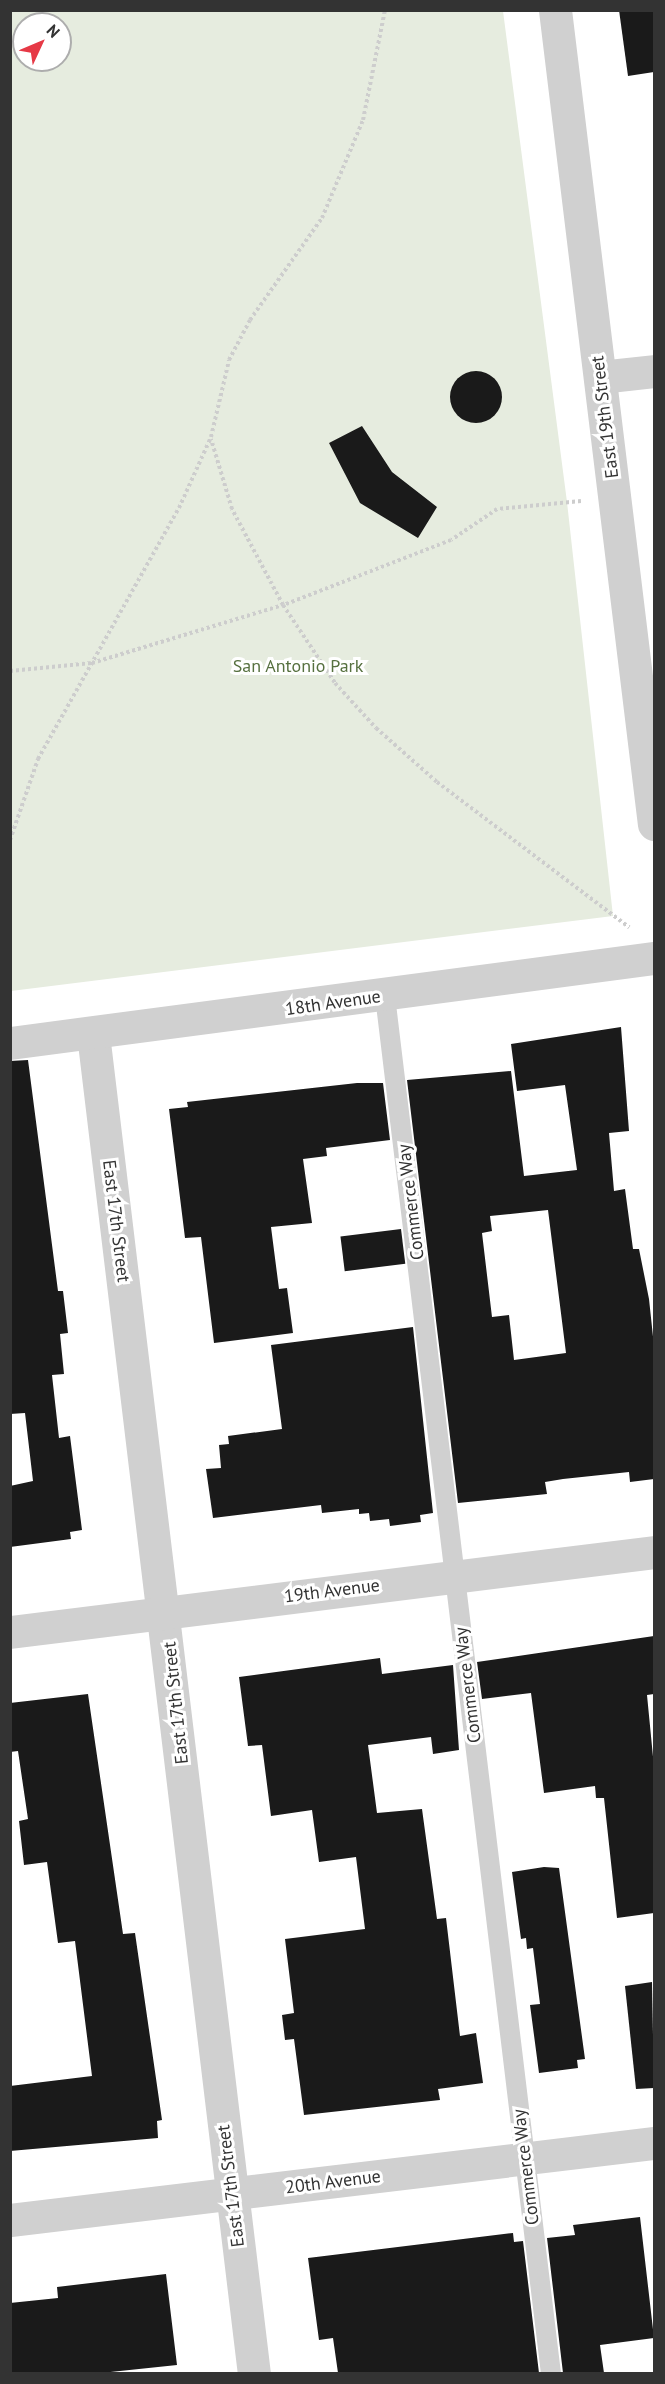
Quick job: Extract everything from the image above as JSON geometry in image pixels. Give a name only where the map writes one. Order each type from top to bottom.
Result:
[{"type":"street","name":"East 19th Street","points":[[555,10],[654,824]]},
{"type":"street","points":[[600,377],[654,371]]},
{"type":"street","name":"18th Avenue","points":[[10,1043],[385,996],[646,945]]},
{"type":"street","name":"East 17th Street","points":[[93,1034],[166,1612],[231,2194],[254,2373]]},
{"type":"street","name":"19th Avenue","points":[[10,1632],[654,1552]]},
{"type":"street","name":"20th Avenue","points":[[10,2220],[654,2143]]},
{"type":"lane","name":"Commerce Way","points":[[385,996],[551,2373]]},
{"type":"path","points":[[10,840],[38,759],[179,508],[211,437],[229,360],[250,320],[322,218],[363,120],[385,10]]},
{"type":"path","points":[[211,437],[232,509],[283,605],[335,683],[376,728],[437,782],[646,945]]},
{"type":"path","points":[[10,671],[92,663],[283,605],[451,540],[497,509],[615,498]]},
{"type":"green space","name":"San Antonio Park","points":[[11,11],[503,11],[567,502],[613,916],[11,991]]},
{"type":"building","points":[[619,10],[654,10],[654,72],[628,76]]},
{"type":"building","points":[[471,371],[481,371],[490,375],[498,383],[502,397],[498,411],[490,419],[481,423],[471,423],[462,419],[454,411],[450,402],[450,392],[454,383],[462,375]]},
{"type":"building","points":[[362,426],[392,472],[437,507],[418,538],[360,503],[329,443]]},
{"type":"building","points":[[621,1027],[629,1131],[609,1133],[614,1191],[625,1189],[633,1249],[639,1249],[649,1299],[654,1346],[654,1479],[630,1482],[629,1472],[563,1479],[545,1482],[547,1494],[458,1503],[407,1080],[511,1071],[524,1176],[577,1170],[565,1085],[517,1091],[511,1044]],"holes":[[[548,1210],[566,1353],[514,1360],[509,1315],[492,1317],[482,1233],[492,1231],[490,1216]]]},
{"type":"building","points":[[28,1060],[58,1291],[63,1291],[68,1333],[60,1334],[64,1374],[52,1375],[59,1438],[70,1436],[82,1530],[70,1532],[71,1539],[10,1547],[10,1486],[33,1481],[25,1413],[10,1414],[10,1061]]},
{"type":"building","points":[[357,1083],[383,1083],[390,1140],[326,1148],[327,1156],[303,1159],[312,1223],[271,1227],[279,1289],[287,1288],[293,1333],[214,1343],[201,1237],[185,1238],[169,1109],[188,1107],[187,1102]]},
{"type":"building","points":[[401,1229],[405,1264],[345,1271],[340,1236]]},
{"type":"building","points":[[413,1327],[433,1513],[420,1515],[421,1522],[390,1526],[389,1519],[370,1521],[369,1513],[359,1514],[359,1509],[322,1513],[321,1505],[213,1518],[206,1469],[221,1468],[219,1445],[229,1444],[228,1436],[282,1429],[271,1345]]},
{"type":"building","points":[[654,1636],[654,1694],[647,1695],[654,1767],[654,1913],[617,1918],[604,1798],[596,1798],[595,1786],[544,1793],[531,1693],[482,1699],[477,1662]]},
{"type":"building","points":[[380,1658],[382,1674],[453,1665],[459,1750],[433,1754],[431,1737],[368,1745],[377,1813],[422,1809],[437,1919],[446,1918],[460,2036],[476,2033],[483,2083],[438,2089],[440,2100],[304,2115],[294,2039],[285,2040],[282,2015],[294,2013],[285,1939],[365,1929],[356,1857],[319,1862],[312,1810],[271,1816],[262,1745],[248,1746],[239,1677]]},
{"type":"building","points":[[88,1694],[123,1934],[135,1933],[162,2120],[157,2121],[158,2138],[10,2151],[10,2086],[92,2076],[75,1941],[58,1943],[47,1862],[24,1865],[19,1821],[28,1819],[18,1751],[10,1752],[10,1703]]},
{"type":"building","points":[[544,1867],[559,1868],[585,2059],[577,2060],[578,2068],[539,2073],[530,2005],[540,2004],[533,1948],[527,1949],[526,1938],[521,1939],[512,1872]]},
{"type":"building","points":[[652,1982],[654,2088],[636,2089],[625,1986]]},
{"type":"building","points":[[640,2217],[654,2338],[600,2345],[604,2373],[563,2373],[547,2238],[575,2235],[573,2225]]},
{"type":"building","points":[[513,2233],[514,2242],[523,2241],[539,2373],[338,2373],[333,2338],[319,2340],[308,2258]]},
{"type":"building","points":[[166,2274],[177,2365],[101,2373],[10,2373],[10,2303],[58,2298],[57,2287]]}]
